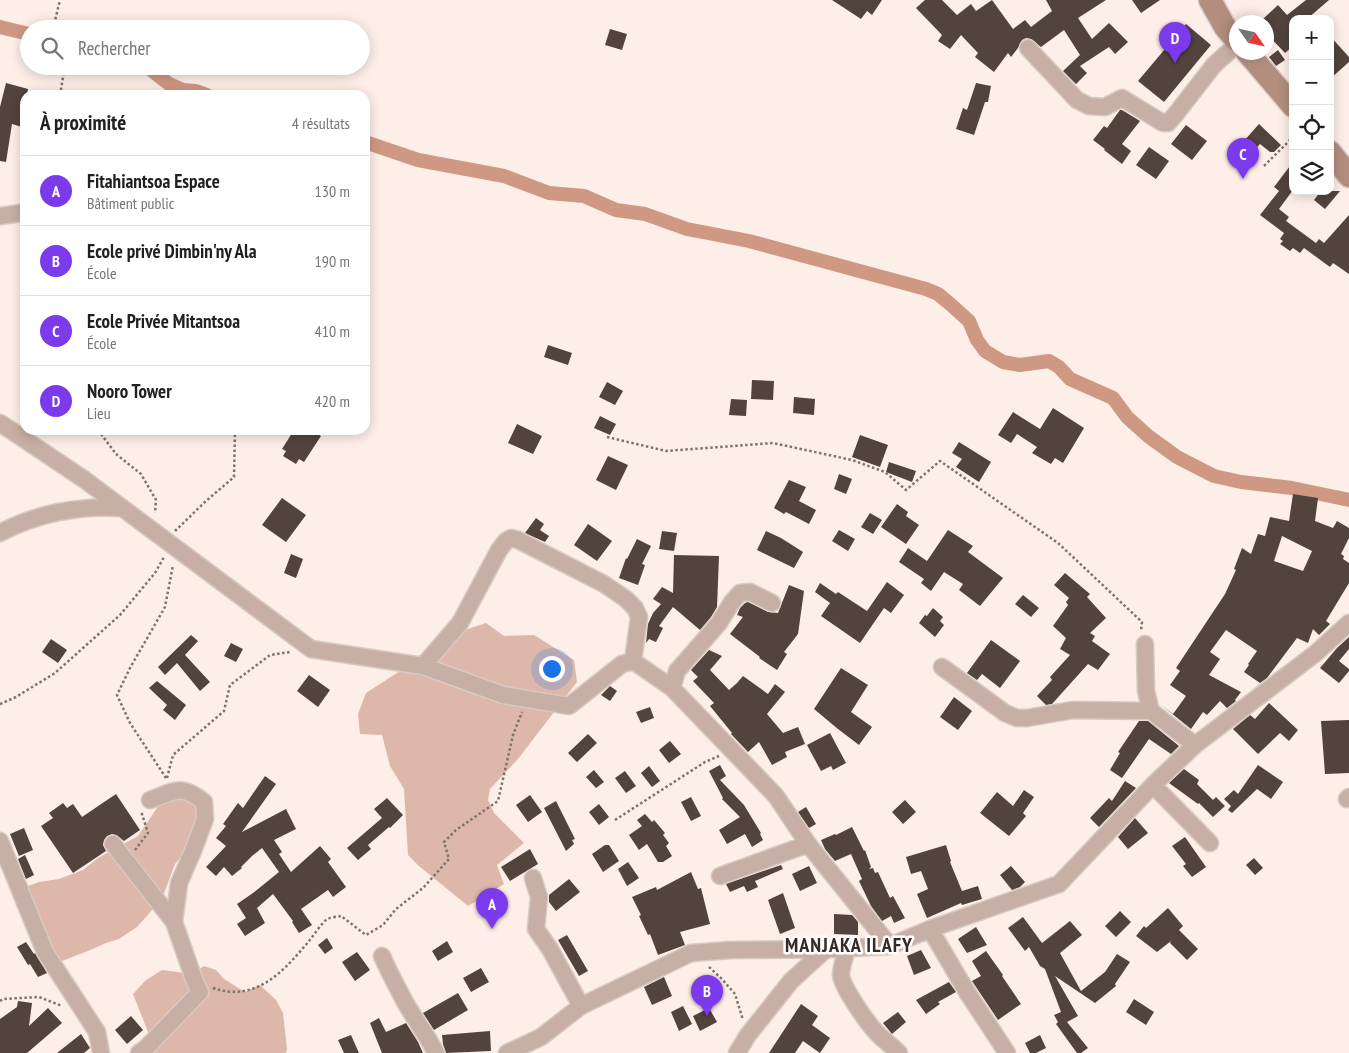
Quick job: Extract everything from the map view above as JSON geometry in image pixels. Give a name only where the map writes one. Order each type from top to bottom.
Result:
[{"type":"main road","points":[[1210,0],[1229,32]]},
{"type":"main road","points":[[1254,60],[1292,105]]},
{"type":"main road","points":[[1334,157],[1349,176]]},
{"type":"street","points":[[1028,48],[1077,100],[1089,106],[1105,107],[1122,98],[1163,123],[1168,123],[1214,65],[1229,51]]},
{"type":"street","points":[[0,216],[20,213]]},
{"type":"street","points":[[0,423],[85,480],[311,649],[423,666],[503,695],[569,706],[622,664],[633,661],[672,688],[776,796],[808,844],[890,946]]},
{"type":"street","points":[[0,533],[54,512],[103,507],[122,508]]},
{"type":"street","points":[[423,666],[460,623],[499,550],[511,538],[604,584],[626,599],[635,608],[639,617],[633,661]]},
{"type":"street","points":[[672,688],[677,672],[718,623],[740,593],[750,592],[772,603]]},
{"type":"street","points":[[507,1053],[540,1037],[581,1006],[693,953],[732,950],[890,946],[930,929],[1059,884],[1153,785],[1195,744],[1316,652],[1349,623]]},
{"type":"street","points":[[1145,644],[1146,691],[1151,711]]},
{"type":"street","points":[[942,667],[1005,714],[1017,718],[1073,710],[1151,711],[1195,744]]},
{"type":"street","points":[[1153,785],[1210,843]]},
{"type":"street","points":[[150,800],[179,789],[192,792],[204,802],[205,819],[179,883],[174,922]]},
{"type":"street","points":[[0,841],[45,952],[97,1032],[101,1053]]},
{"type":"street","points":[[113,844],[174,922],[200,992],[139,1053]]},
{"type":"street","points":[[720,876],[808,844]]},
{"type":"street","points":[[533,878],[539,897],[536,929],[550,949],[581,1006]]},
{"type":"street","points":[[930,929],[967,992],[1007,1053]]},
{"type":"street","points":[[848,948],[841,976],[847,989],[877,1033],[899,1053]]},
{"type":"street","points":[[737,1053],[748,1035],[791,981],[826,949]]},
{"type":"street","points":[[382,956],[392,978],[436,1053]]},
{"type":"path","points":[[55,20],[60,0]]},
{"type":"path","points":[[61,90],[64,75]]},
{"type":"path","points":[[1264,166],[1289,141]]},
{"type":"path","points":[[102,435],[116,454],[141,474],[156,500],[167,542],[165,607],[130,668],[117,695],[130,723],[167,780],[173,755],[224,711],[230,685],[270,655],[311,649]]},
{"type":"path","points":[[0,704],[16,697],[55,672],[120,614],[155,573],[167,542],[206,501],[234,477],[235,435]]},
{"type":"path","points":[[607,437],[666,452],[773,443],[852,460],[885,472],[906,490],[940,461],[1058,543],[1142,622],[1141,632],[1145,644]]},
{"type":"path","points":[[195,982],[225,992],[245,992],[270,981],[285,968],[327,919],[342,916],[366,935],[383,925],[396,909],[423,888],[449,859],[444,842],[456,830],[498,801],[513,735],[527,699]]},
{"type":"path","points":[[615,820],[706,762],[732,750]]},
{"type":"path","points":[[127,861],[148,833],[141,811],[150,800]]},
{"type":"path","points":[[693,953],[722,979],[735,994],[748,1035]]},
{"type":"path","points":[[0,1000],[40,997],[64,1007]]},
{"type":"shaded area","points":[[486,623],[504,636],[534,635],[574,660],[577,682],[518,759],[490,789],[488,800],[494,813],[524,843],[497,865],[504,884],[468,906],[408,855],[404,789],[390,766],[382,735],[360,734],[358,714],[366,693],[462,631]]},
{"type":"shaded area","points":[[171,793],[190,795],[201,809],[195,840],[175,864],[160,904],[137,927],[119,939],[62,961],[50,959],[20,889],[39,882],[59,879],[83,870],[98,858],[138,836],[159,805]]},
{"type":"shaded area","points":[[204,966],[216,970],[224,979],[245,992],[260,985],[276,1000],[283,1013],[286,1053],[139,1053],[152,1042],[133,994],[146,980],[162,970],[192,974]]},
{"type":"building","points":[[832,0],[882,0],[872,15],[867,11],[861,19]]},
{"type":"building","points":[[925,0],[942,0],[957,15],[971,4],[976,11],[992,0],[1013,29],[1025,20],[1031,27],[1052,11],[1046,0],[1106,0],[1078,18],[1092,39],[1109,23],[1128,42],[1115,54],[1109,47],[1080,66],[1087,73],[1076,84],[1063,71],[1080,55],[1064,30],[1041,47],[1031,39],[1026,38],[1022,40],[1011,57],[1008,53],[994,72],[975,57],[978,53],[961,35],[950,49],[938,41],[942,35],[916,8]]},
{"type":"building","points":[[1132,0],[1160,0],[1141,13]]},
{"type":"building","points":[[1306,0],[1329,0],[1312,15],[1289,15],[1289,50],[1285,53],[1274,41],[1274,15],[1267,15],[1278,5],[1287,15]]},
{"type":"building","points":[[1186,24],[1211,45],[1164,102],[1138,81]]},
{"type":"building","points":[[610,29],[627,34],[622,50],[605,45]]},
{"type":"building","points":[[1334,40],[1349,57],[1349,62],[1334,75]]},
{"type":"building","points":[[1278,50],[1285,60],[1276,66],[1271,60],[1274,60],[1274,53]]},
{"type":"building","points":[[6,83],[28,89],[20,90],[20,126],[12,124],[6,162],[0,161],[0,107]]},
{"type":"building","points":[[976,83],[991,86],[988,102],[985,102],[974,135],[956,129],[963,108],[967,110]]},
{"type":"building","points":[[1120,110],[1140,121],[1122,144],[1131,151],[1122,164],[1093,140],[1104,126],[1107,128]]},
{"type":"building","points":[[1259,124],[1281,145],[1274,152],[1270,152],[1260,144],[1253,151],[1243,142]]},
{"type":"building","points":[[1186,125],[1207,141],[1192,160],[1171,144]]},
{"type":"building","points":[[1149,147],[1169,161],[1156,179],[1136,165]]},
{"type":"building","points":[[1289,167],[1289,195],[1279,209],[1289,217],[1286,221],[1316,243],[1319,239],[1324,243],[1349,215],[1349,274],[1333,263],[1330,267],[1304,248],[1300,253],[1293,248],[1290,251],[1280,244],[1283,241],[1280,239],[1284,233],[1260,215],[1279,191],[1274,187]]},
{"type":"building","points":[[1334,191],[1340,191],[1325,209],[1314,200],[1318,195],[1334,195]]},
{"type":"building","points":[[548,345],[572,353],[568,365],[544,357]]},
{"type":"building","points":[[752,380],[774,381],[773,400],[751,399]]},
{"type":"building","points":[[607,382],[623,391],[615,405],[599,397]]},
{"type":"building","points":[[794,397],[815,399],[814,415],[793,413]]},
{"type":"building","points":[[731,399],[747,400],[746,416],[729,415]]},
{"type":"building","points":[[1053,408],[1084,428],[1063,463],[1055,458],[1051,464],[1032,453],[1037,447],[1017,434],[1011,443],[998,435],[1013,412],[1040,429]]},
{"type":"building","points":[[600,416],[616,424],[610,435],[594,428]]},
{"type":"building","points":[[517,424],[542,436],[533,454],[508,443]]},
{"type":"building","points":[[291,435],[321,436],[304,462],[299,459],[296,464],[283,456],[286,451],[282,449]]},
{"type":"building","points":[[860,435],[888,445],[880,467],[852,457]]},
{"type":"building","points":[[959,442],[991,462],[979,482],[956,467],[962,459],[952,453]]},
{"type":"building","points":[[608,456],[628,465],[616,490],[596,480]]},
{"type":"building","points":[[889,462],[916,471],[912,482],[886,472]]},
{"type":"building","points":[[839,474],[852,479],[846,494],[834,489]]},
{"type":"building","points":[[789,480],[806,487],[799,501],[816,510],[809,524],[774,508]]},
{"type":"building","points":[[1293,494],[1318,498],[1315,521],[1333,528],[1337,521],[1349,528],[1349,538],[1341,554],[1344,556],[1343,559],[1349,563],[1349,583],[1326,621],[1330,624],[1319,635],[1313,629],[1308,643],[1297,638],[1267,678],[1260,683],[1244,672],[1257,651],[1226,630],[1210,652],[1220,659],[1209,675],[1241,692],[1236,701],[1227,708],[1220,701],[1207,715],[1203,712],[1191,729],[1160,704],[1173,714],[1186,696],[1170,685],[1180,671],[1176,668],[1225,594],[1236,570],[1234,569],[1242,548],[1251,554],[1258,534],[1265,536],[1270,517],[1289,521]],"holes":[[[1282,536],[1312,551],[1303,571],[1274,561]]]},
{"type":"building","points":[[282,498],[306,515],[286,542],[262,525]]},
{"type":"building","points":[[897,504],[908,512],[906,516],[919,525],[906,544],[881,527]]},
{"type":"building","points":[[870,513],[882,520],[873,534],[861,527]]},
{"type":"building","points":[[536,518],[544,524],[540,530],[549,536],[545,542],[525,533]]},
{"type":"building","points":[[588,524],[612,541],[597,561],[574,545]]},
{"type":"building","points":[[839,530],[855,539],[848,551],[832,541]]},
{"type":"building","points":[[948,530],[973,546],[968,552],[1003,578],[980,606],[959,590],[963,584],[944,572],[931,591],[921,583],[924,579],[899,562],[908,548],[927,561]]},
{"type":"building","points":[[662,531],[677,533],[674,551],[659,549]]},
{"type":"building","points":[[766,531],[803,552],[794,568],[757,550]]},
{"type":"building","points":[[637,539],[651,546],[642,564],[645,565],[638,585],[619,578],[626,558]]},
{"type":"building","points":[[291,554],[303,559],[296,578],[284,573]]},
{"type":"building","points":[[674,555],[719,556],[717,607],[700,630],[673,607],[659,626],[663,628],[656,642],[649,639],[646,643],[648,624],[653,613],[661,604],[653,599],[662,587],[673,593]]},
{"type":"building","points":[[1065,573],[1090,594],[1087,597],[1106,618],[1090,633],[1095,636],[1092,641],[1110,654],[1098,670],[1088,664],[1052,704],[1046,705],[1037,696],[1052,680],[1050,677],[1070,655],[1060,649],[1066,638],[1053,626],[1068,605],[1066,602],[1069,598],[1054,585]]},
{"type":"building","points":[[887,582],[904,595],[891,613],[884,608],[860,643],[821,616],[830,603],[815,592],[820,583],[867,611]]},
{"type":"building","points":[[789,585],[804,591],[798,634],[784,652],[787,654],[777,670],[730,634],[743,617],[737,615],[745,603],[748,602],[768,612],[778,613]]},
{"type":"building","points":[[1023,595],[1039,608],[1031,617],[1015,604]]},
{"type":"building","points":[[933,608],[943,617],[940,621],[944,625],[935,637],[919,623]]},
{"type":"building","points":[[191,635],[198,641],[185,655],[210,682],[200,691],[177,663],[165,675],[158,667]]},
{"type":"building","points":[[1349,637],[1349,649],[1339,661],[1349,671],[1339,683],[1320,668]]},
{"type":"building","points":[[51,639],[67,650],[58,663],[42,652]]},
{"type":"building","points":[[991,640],[1020,661],[1000,688],[982,674],[977,680],[967,673]]},
{"type":"building","points":[[231,643],[243,649],[236,662],[224,656]]},
{"type":"building","points":[[709,650],[722,656],[710,670],[729,690],[743,676],[768,694],[775,684],[785,692],[767,714],[783,733],[798,727],[805,744],[785,752],[787,757],[772,765],[759,742],[748,752],[731,734],[710,706],[714,703],[693,681],[698,677],[691,670]]},
{"type":"building","points":[[841,668],[868,685],[851,712],[872,727],[859,745],[814,709]]},
{"type":"building","points":[[309,675],[330,690],[318,707],[297,691]]},
{"type":"building","points":[[157,681],[186,705],[175,720],[163,710],[167,705],[149,688]]},
{"type":"building","points":[[610,686],[617,691],[610,701],[601,695]]},
{"type":"building","points":[[954,697],[972,711],[958,730],[940,717]]},
{"type":"building","points":[[1269,703],[1298,730],[1289,741],[1280,733],[1258,754],[1233,729],[1250,715],[1255,719]]},
{"type":"building","points":[[650,707],[654,718],[641,723],[636,712]]},
{"type":"building","points":[[1349,720],[1349,773],[1325,774],[1321,721]]},
{"type":"building","points":[[1139,721],[1148,721],[1179,746],[1171,754],[1149,739],[1122,778],[1110,770],[1120,753],[1118,752]]},
{"type":"building","points":[[830,733],[846,763],[833,770],[831,766],[821,771],[807,745]]},
{"type":"building","points":[[588,734],[597,743],[577,762],[568,753]]},
{"type":"building","points":[[670,741],[681,754],[669,763],[659,750]]},
{"type":"building","points":[[720,765],[726,776],[720,780],[744,805],[761,833],[763,840],[752,847],[745,834],[727,844],[719,830],[740,817],[722,799],[709,771]]},
{"type":"building","points":[[1258,765],[1283,782],[1271,799],[1257,789],[1232,813],[1228,810],[1231,806],[1224,799],[1234,790],[1238,794]]},
{"type":"building","points":[[649,766],[660,781],[652,787],[641,773]]},
{"type":"building","points":[[1184,769],[1199,780],[1197,784],[1213,800],[1216,797],[1225,806],[1213,817],[1199,803],[1169,783]]},
{"type":"building","points":[[594,770],[604,782],[596,788],[586,777]]},
{"type":"building","points":[[625,771],[636,786],[626,793],[615,778]]},
{"type":"building","points":[[265,776],[276,784],[242,832],[286,809],[296,829],[274,840],[282,852],[279,854],[291,872],[320,846],[331,859],[328,862],[346,887],[333,897],[328,890],[301,909],[312,925],[299,933],[293,921],[273,894],[257,908],[265,923],[245,936],[237,924],[246,918],[237,904],[279,872],[262,848],[232,876],[224,867],[216,876],[206,867],[226,846],[216,838],[226,826],[223,824],[238,803],[243,808]]},
{"type":"building","points":[[1125,781],[1136,788],[1099,827],[1090,818],[1109,798],[1112,801]]},
{"type":"building","points":[[1024,790],[1034,797],[1023,813],[1026,816],[1009,836],[980,813],[997,792],[1013,806]]},
{"type":"building","points":[[116,794],[140,830],[124,841],[116,835],[107,836],[103,845],[106,851],[73,873],[41,826],[53,818],[49,813],[63,803],[67,808],[73,804],[82,817]]},
{"type":"building","points":[[530,795],[542,812],[528,822],[516,805]]},
{"type":"building","points":[[691,797],[701,816],[691,821],[681,802]]},
{"type":"building","points":[[387,798],[403,815],[368,845],[371,849],[358,860],[347,848],[382,818],[374,809]]},
{"type":"building","points":[[905,800],[916,812],[903,824],[892,812]]},
{"type":"building","points":[[556,801],[575,839],[572,840],[574,844],[566,851],[544,808]]},
{"type":"building","points":[[599,804],[609,817],[599,825],[589,812]]},
{"type":"building","points":[[806,807],[816,824],[809,828],[798,812]]},
{"type":"building","points":[[645,814],[652,822],[654,820],[665,833],[663,835],[669,843],[666,846],[672,856],[663,862],[658,862],[647,844],[639,850],[629,835],[642,826],[637,820]]},
{"type":"building","points":[[1135,818],[1148,833],[1128,849],[1118,837]]},
{"type":"building","points":[[852,827],[865,850],[871,867],[869,869],[873,868],[875,873],[878,872],[890,898],[893,896],[905,918],[894,923],[891,916],[882,921],[871,906],[859,881],[862,879],[851,854],[835,861],[825,849],[821,840]]},
{"type":"building","points":[[24,828],[33,850],[19,856],[10,834]]},
{"type":"building","points":[[1185,837],[1206,867],[1192,877],[1183,866],[1186,864],[1172,846]]},
{"type":"building","points":[[605,845],[609,845],[619,861],[603,872],[592,854]]},
{"type":"building","points":[[946,845],[950,862],[962,891],[978,886],[982,899],[962,905],[961,903],[927,918],[917,894],[928,889],[921,871],[911,874],[906,857]]},
{"type":"building","points":[[530,849],[538,864],[510,881],[501,867]]},
{"type":"building","points":[[25,855],[34,875],[26,879],[18,859]]},
{"type":"building","points":[[1254,858],[1263,868],[1255,875],[1246,865]]},
{"type":"building","points":[[628,862],[639,878],[627,886],[618,869]]},
{"type":"building","points":[[781,865],[783,869],[755,881],[758,887],[747,892],[744,886],[730,892],[726,884]]},
{"type":"building","points":[[809,866],[817,883],[800,891],[792,874]]},
{"type":"building","points":[[1011,866],[1025,882],[1020,887],[1012,890],[1000,875]]},
{"type":"building","points":[[691,872],[698,889],[701,888],[710,924],[680,932],[685,945],[658,955],[632,897],[656,887],[657,890]]},
{"type":"building","points":[[569,879],[580,892],[556,911],[549,902],[549,895]]},
{"type":"building","points":[[783,893],[795,928],[780,934],[768,900]]},
{"type":"building","points":[[1168,908],[1183,926],[1179,930],[1198,949],[1187,960],[1170,943],[1171,941],[1157,952],[1136,936],[1144,926],[1146,928]]},
{"type":"building","points":[[1120,911],[1131,922],[1116,937],[1105,926]]},
{"type":"building","points":[[834,914],[852,915],[858,922],[858,935],[834,934]]},
{"type":"building","points":[[1023,917],[1042,943],[1070,921],[1082,935],[1060,953],[1081,991],[1105,972],[1117,954],[1130,962],[1115,984],[1116,986],[1095,1003],[1055,976],[1078,1016],[1067,1022],[1088,1048],[1081,1053],[1077,1053],[1056,1024],[1058,1022],[1054,1015],[1061,1012],[1045,969],[1040,966],[1029,947],[1025,951],[1008,928]]},
{"type":"building","points":[[976,927],[987,945],[967,953],[958,939]]},
{"type":"building","points":[[567,935],[588,971],[579,976],[558,940]]},
{"type":"building","points":[[327,938],[333,948],[325,954],[318,945]]},
{"type":"building","points":[[447,941],[453,952],[438,961],[432,951]]},
{"type":"building","points":[[26,942],[47,973],[38,977],[30,964],[28,965],[17,947]]},
{"type":"building","points":[[921,950],[931,968],[914,975],[907,956]]},
{"type":"building","points":[[986,951],[1021,1004],[998,1020],[972,981],[981,976],[972,961]]},
{"type":"building","points":[[357,952],[370,970],[355,981],[342,962]]},
{"type":"building","points":[[481,968],[489,982],[471,992],[463,978]]},
{"type":"building","points":[[664,977],[672,996],[652,1005],[644,987]]},
{"type":"building","points":[[949,982],[956,992],[938,1002],[940,1004],[926,1014],[916,1000]]},
{"type":"building","points":[[458,993],[468,1010],[434,1030],[423,1013]]},
{"type":"building","points":[[1134,999],[1154,1012],[1146,1025],[1126,1012]]},
{"type":"building","points":[[18,1001],[32,1003],[29,1026],[48,1008],[62,1023],[27,1053],[0,1053],[0,1019],[17,1007]]},
{"type":"building","points":[[801,1004],[818,1016],[812,1025],[830,1038],[820,1053],[803,1041],[795,1053],[769,1053]]},
{"type":"building","points":[[683,1006],[692,1024],[679,1031],[671,1012]]},
{"type":"building","points":[[709,1008],[717,1022],[700,1031],[693,1016]]},
{"type":"building","points":[[898,1012],[906,1022],[892,1034],[883,1023]]},
{"type":"building","points":[[131,1016],[143,1030],[127,1044],[115,1030]]},
{"type":"building","points":[[379,1018],[386,1032],[406,1023],[423,1053],[382,1053],[370,1023]]},
{"type":"building","points":[[490,1031],[491,1051],[446,1053],[442,1035]]},
{"type":"building","points":[[81,1034],[90,1048],[84,1053],[57,1053]]},
{"type":"building","points":[[351,1035],[359,1053],[344,1053],[338,1040]]},
{"type":"building","points":[[1040,1035],[1046,1048],[1036,1053],[1030,1053],[1025,1043]]},
{"type":"waterway","points":[[0,27],[20,32]]},
{"type":"waterway","points":[[158,75],[169,84],[183,90]]},
{"type":"waterway","points":[[370,144],[418,160],[504,176],[549,193],[584,196],[616,210],[645,214],[687,229],[749,241],[926,289],[938,294],[969,321],[977,340],[985,351],[1003,362],[1020,365],[1049,361],[1059,367],[1070,379],[1113,398],[1127,417],[1148,436],[1177,457],[1214,476],[1241,482],[1292,488],[1349,500]]},
{"type":"place","name":"Nooro Tower","points":[[1175,63]]},
{"type":"place","name":"Ecole Privée Mitantsoa","points":[[1243,179]]},
{"type":"place","name":"Fitahiantsoa Espace","points":[[492,929]]},
{"type":"place","name":"Ecole privé Dimbin'ny Ala","points":[[707,1016]]},
{"type":"district","name":"MANJAKA ILAFY","points":[[849,945]]}]
